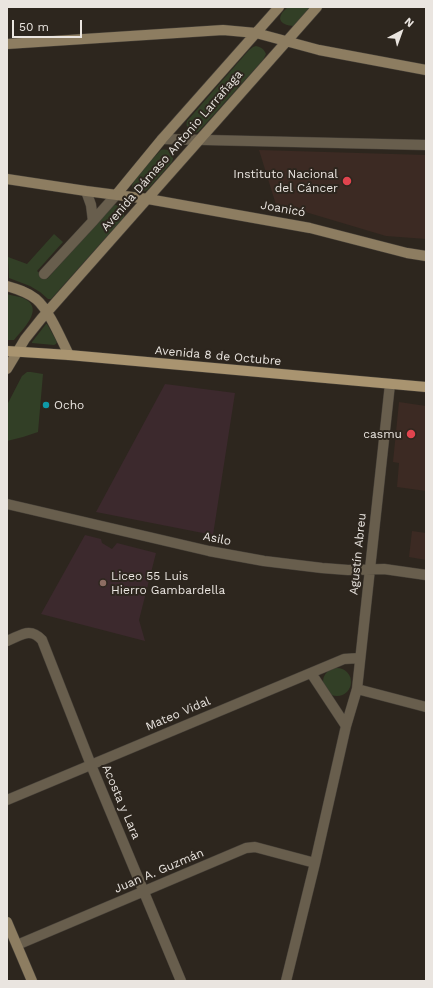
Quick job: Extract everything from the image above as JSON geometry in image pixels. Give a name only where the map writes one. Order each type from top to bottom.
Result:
[{"type":"main road","name":"Avenida 8 de Octubre","points":[[12,351],[426,387]]},
{"type":"street","name":"Avenida Dámaso Antonio Larrañaga","points":[[44,274],[116,195],[162,138],[279,7]]},
{"type":"street","name":"Avenida Dámaso Antonio Larrañaga","points":[[7,369],[12,351],[25,339],[47,312],[318,7]]},
{"type":"street","points":[[7,44],[223,30],[256,33],[319,50],[426,70]]},
{"type":"street","points":[[162,138],[426,145]]},
{"type":"street","name":"Joanicó","points":[[7,179],[148,199],[310,228],[407,253],[426,256]]},
{"type":"street","points":[[86,191],[91,205],[93,221]]},
{"type":"street","points":[[7,286],[28,293],[42,304],[69,355]]},
{"type":"street","name":"Agustín Abreu","points":[[286,981],[346,726],[357,688],[390,384]]},
{"type":"street","name":"Asilo","points":[[7,504],[209,551],[264,561],[348,570],[384,569],[426,575]]},
{"type":"street","name":"Acosta y Lara","points":[[7,641],[28,632],[36,634],[42,640],[91,765],[181,981]]},
{"type":"street","name":"Mateo Vidal","points":[[7,800],[344,659],[360,658]]},
{"type":"street","points":[[310,673],[346,726]]},
{"type":"street","points":[[357,688],[426,707]]},
{"type":"street","name":"Juan A. Guzmán","points":[[17,945],[246,848],[255,847],[315,862]]},
{"type":"street","points":[[7,922],[32,981]]},
{"type":"shaded area","name":"Instituto Nacional del Cáncer","points":[[259,150],[426,155],[426,239],[386,236],[292,208],[277,208]]},
{"type":"shaded area","points":[[165,384],[235,393],[213,535],[96,512]]},
{"type":"shaded area","name":"casmu","points":[[399,402],[426,406],[426,491],[397,487],[399,463],[393,462]]},
{"type":"shaded area","points":[[412,531],[426,533],[426,560],[409,557]]},
{"type":"shaded area","name":"Liceo 55 Luis Hierro Gambardella","points":[[85,535],[101,539],[102,543],[112,549],[117,543],[156,553],[139,620],[145,641],[41,614]]},
{"type":"green space","points":[[288,7],[310,7],[294,26],[286,25],[280,20],[283,12]]},
{"type":"green space","points":[[256,46],[262,48],[266,54],[263,60],[199,131],[196,133],[190,130],[187,127],[187,121],[249,50]]},
{"type":"green space","points":[[161,150],[167,150],[173,154],[172,162],[147,190],[142,192],[133,191],[132,187],[136,178]]},
{"type":"green space","points":[[111,206],[120,206],[124,212],[124,217],[51,299],[48,299],[30,286],[9,278],[8,257],[27,264],[54,234],[63,242],[37,271],[47,279]]},
{"type":"green space","points":[[7,294],[25,299],[31,303],[33,308],[30,320],[14,340],[7,340]]},
{"type":"green space","points":[[46,324],[57,342],[56,344],[32,343],[32,342]]},
{"type":"green space","points":[[27,372],[43,374],[38,432],[7,441],[7,405],[22,376]]},
{"type":"green space","points":[[337,668],[347,672],[351,682],[347,692],[337,696],[327,692],[323,682],[327,672]]},
{"type":"place","name":"Instituto Nacional del Cáncer","points":[[347,181]]},
{"type":"place","name":"Ocho","points":[[46,405]]},
{"type":"place","name":"casmu","points":[[411,434]]},
{"type":"place","name":"Liceo 55 Luis Hierro Gambardella","points":[[103,583]]}]
